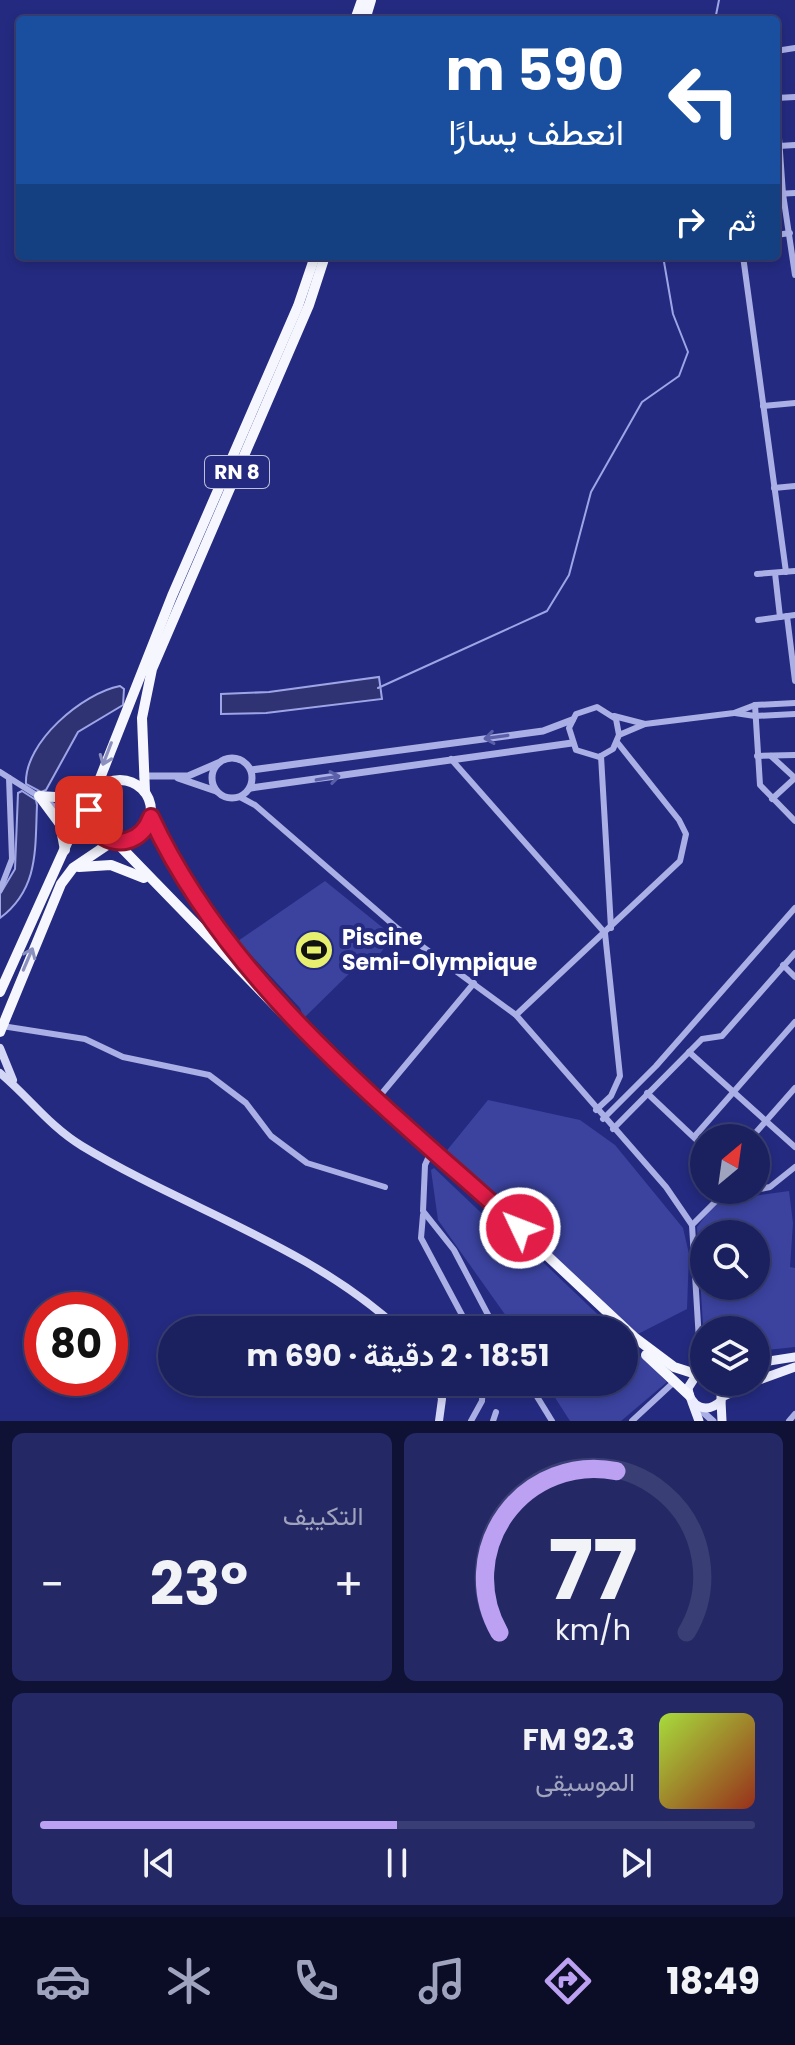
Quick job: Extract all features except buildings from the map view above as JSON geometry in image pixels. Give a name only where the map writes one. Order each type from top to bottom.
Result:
[{"type":"highway","name":"RN 8","points":[[145,792],[141,686],[298,306],[314,260]]},
{"type":"highway","name":"RN 8","points":[[93,796],[125,712],[141,686],[187,586],[309,305],[324,260]]},
{"type":"highway","points":[[0,992],[77,821],[93,796],[105,784],[122,780],[145,792],[151,817],[189,887],[240,957],[295,1019],[653,1353],[674,1367],[690,1371]]},
{"type":"highway","points":[[39,796],[71,798],[98,781]]},
{"type":"highway","points":[[39,796],[60,824],[65,850]]},
{"type":"highway","points":[[93,796],[90,817],[101,836],[114,842],[288,1023],[604,1316]]},
{"type":"highway","points":[[1,1029],[58,890],[73,868],[114,842],[125,842],[142,833],[151,817]]},
{"type":"highway","points":[[73,868],[98,865],[123,868],[156,886]]},
{"type":"highway","points":[[638,1348],[692,1401]]},
{"type":"main road","points":[[0,1048],[16,1088]]},
{"type":"main road","points":[[0,1073],[36,1112],[79,1145],[345,1285],[383,1316]]},
{"type":"main road","points":[[770,1361],[795,1357]]},
{"type":"main road","points":[[770,1376],[795,1367]]},
{"type":"main road","points":[[439,1421],[441,1396]]},
{"type":"main road","points":[[691,1396],[699,1421]]},
{"type":"main road","points":[[722,1396],[722,1421]]},
{"type":"main road","points":[[692,1401],[706,1409],[728,1396]]},
{"type":"street","points":[[795,193],[780,194],[792,236],[795,275]]},
{"type":"street","points":[[744,260],[786,572]]},
{"type":"street","points":[[763,406],[795,403]]},
{"type":"street","points":[[774,488],[795,486]]},
{"type":"street","points":[[757,574],[795,571]]},
{"type":"street","points":[[775,573],[787,616],[795,681]]},
{"type":"street","points":[[758,620],[787,616]]},
{"type":"street","points":[[596,1110],[611,1096],[620,1076],[608,930],[601,756],[618,738],[645,724],[734,713],[755,705],[795,703]]},
{"type":"street","points":[[755,705],[760,785],[795,821]]},
{"type":"street","points":[[143,776],[176,777],[199,773],[219,763],[237,759],[251,770],[543,731],[572,720],[589,707],[604,709],[613,716],[645,724]]},
{"type":"street","points":[[734,713],[755,716],[795,714]]},
{"type":"street","points":[[516,1015],[680,861],[686,834],[618,738],[613,716]]},
{"type":"street","points":[[572,720],[572,743],[583,754],[601,756]]},
{"type":"street","points":[[176,777],[231,799],[240,797],[251,788],[572,743]]},
{"type":"street","points":[[757,756],[795,755],[794,777],[772,799]]},
{"type":"street","points":[[771,756],[794,777]]},
{"type":"street","points":[[451,759],[608,930]]},
{"type":"street","points":[[217,792],[212,781],[219,763]]},
{"type":"street","points":[[251,770],[251,788]]},
{"type":"street","points":[[0,772],[101,836]]},
{"type":"street","points":[[0,890],[12,859],[9,778]]},
{"type":"street","points":[[240,797],[255,805],[397,928],[516,1015],[576,1080],[603,1119],[666,1187],[690,1222]]},
{"type":"street","points":[[603,1119],[656,1066],[795,908]]},
{"type":"street","points":[[613,1129],[702,1039],[722,1036],[795,953]]},
{"type":"street","points":[[783,965],[795,977]]},
{"type":"street","points":[[378,1098],[474,983]]},
{"type":"street","points":[[705,1124],[795,1022]]},
{"type":"street","points":[[1,1029],[85,1039],[136,1060],[209,1075],[246,1103],[271,1136],[307,1163],[385,1187]]},
{"type":"street","points":[[689,1052],[795,1147]]},
{"type":"street","points":[[763,1124],[795,1088]]},
{"type":"street","points":[[647,1093],[690,1133]]},
{"type":"street","points":[[430,1154],[425,1165],[421,1238],[463,1316]]},
{"type":"street","points":[[770,1185],[782,1181],[795,1167]]},
{"type":"street","points":[[697,1220],[713,1204]]},
{"type":"street","points":[[423,1211],[454,1250],[489,1316]]},
{"type":"street","points":[[632,1421],[674,1382]]},
{"type":"street","points":[[471,1421],[482,1396]]},
{"type":"street","points":[[537,1396],[552,1421]]},
{"type":"street","points":[[692,1401],[713,1421]]},
{"type":"street","points":[[493,1421],[496,1412]]},
{"type":"street","points":[[789,1421],[795,1414]]},
{"type":"shaded area","points":[[379,677],[382,699],[266,713],[221,714],[221,694],[269,692]]},
{"type":"shaded area","points":[[120,686],[124,689],[123,705],[78,732],[46,790],[41,792],[26,784],[28,768],[35,752],[58,722],[89,698]]},
{"type":"shaded area","points":[[22,791],[36,800],[35,852],[22,894],[0,918],[0,894],[15,869],[18,793]]},
{"type":"shaded area","name":"Piscine Semi-Olympique","points":[[325,881],[393,936],[376,959],[363,960],[304,1018],[300,1008],[238,941]]},
{"type":"shaded area","points":[[488,1100],[580,1120],[615,1145],[683,1228],[689,1254],[687,1309],[638,1334],[638,1316],[615,1316],[528,1236],[524,1224],[444,1154]]},
{"type":"shaded area","points":[[434,1168],[514,1244],[526,1246],[599,1316],[506,1316],[438,1220],[431,1170]]},
{"type":"shaded area","points":[[789,1191],[793,1223],[790,1267],[795,1268],[795,1347],[770,1350],[770,1316],[702,1316],[701,1300],[770,1300],[770,1220],[702,1220],[715,1204],[770,1204],[770,1194]]},
{"type":"shaded area","points":[[638,1354],[667,1382],[621,1421],[570,1421],[554,1396],[638,1396]]},
{"type":"waterway","points":[[716,16],[719,0]]},
{"type":"waterway","points":[[378,688],[547,611],[569,575],[591,492],[642,402],[679,376],[688,352],[673,314],[664,260]]},
{"type":"place","name":"Piscine Semi-Olympique","points":[[314,950]]},
{"type":"route","points":[[89,810],[96,831],[116,842],[134,839],[148,826],[151,817],[172,860],[212,921],[295,1019],[520,1228]]}]
